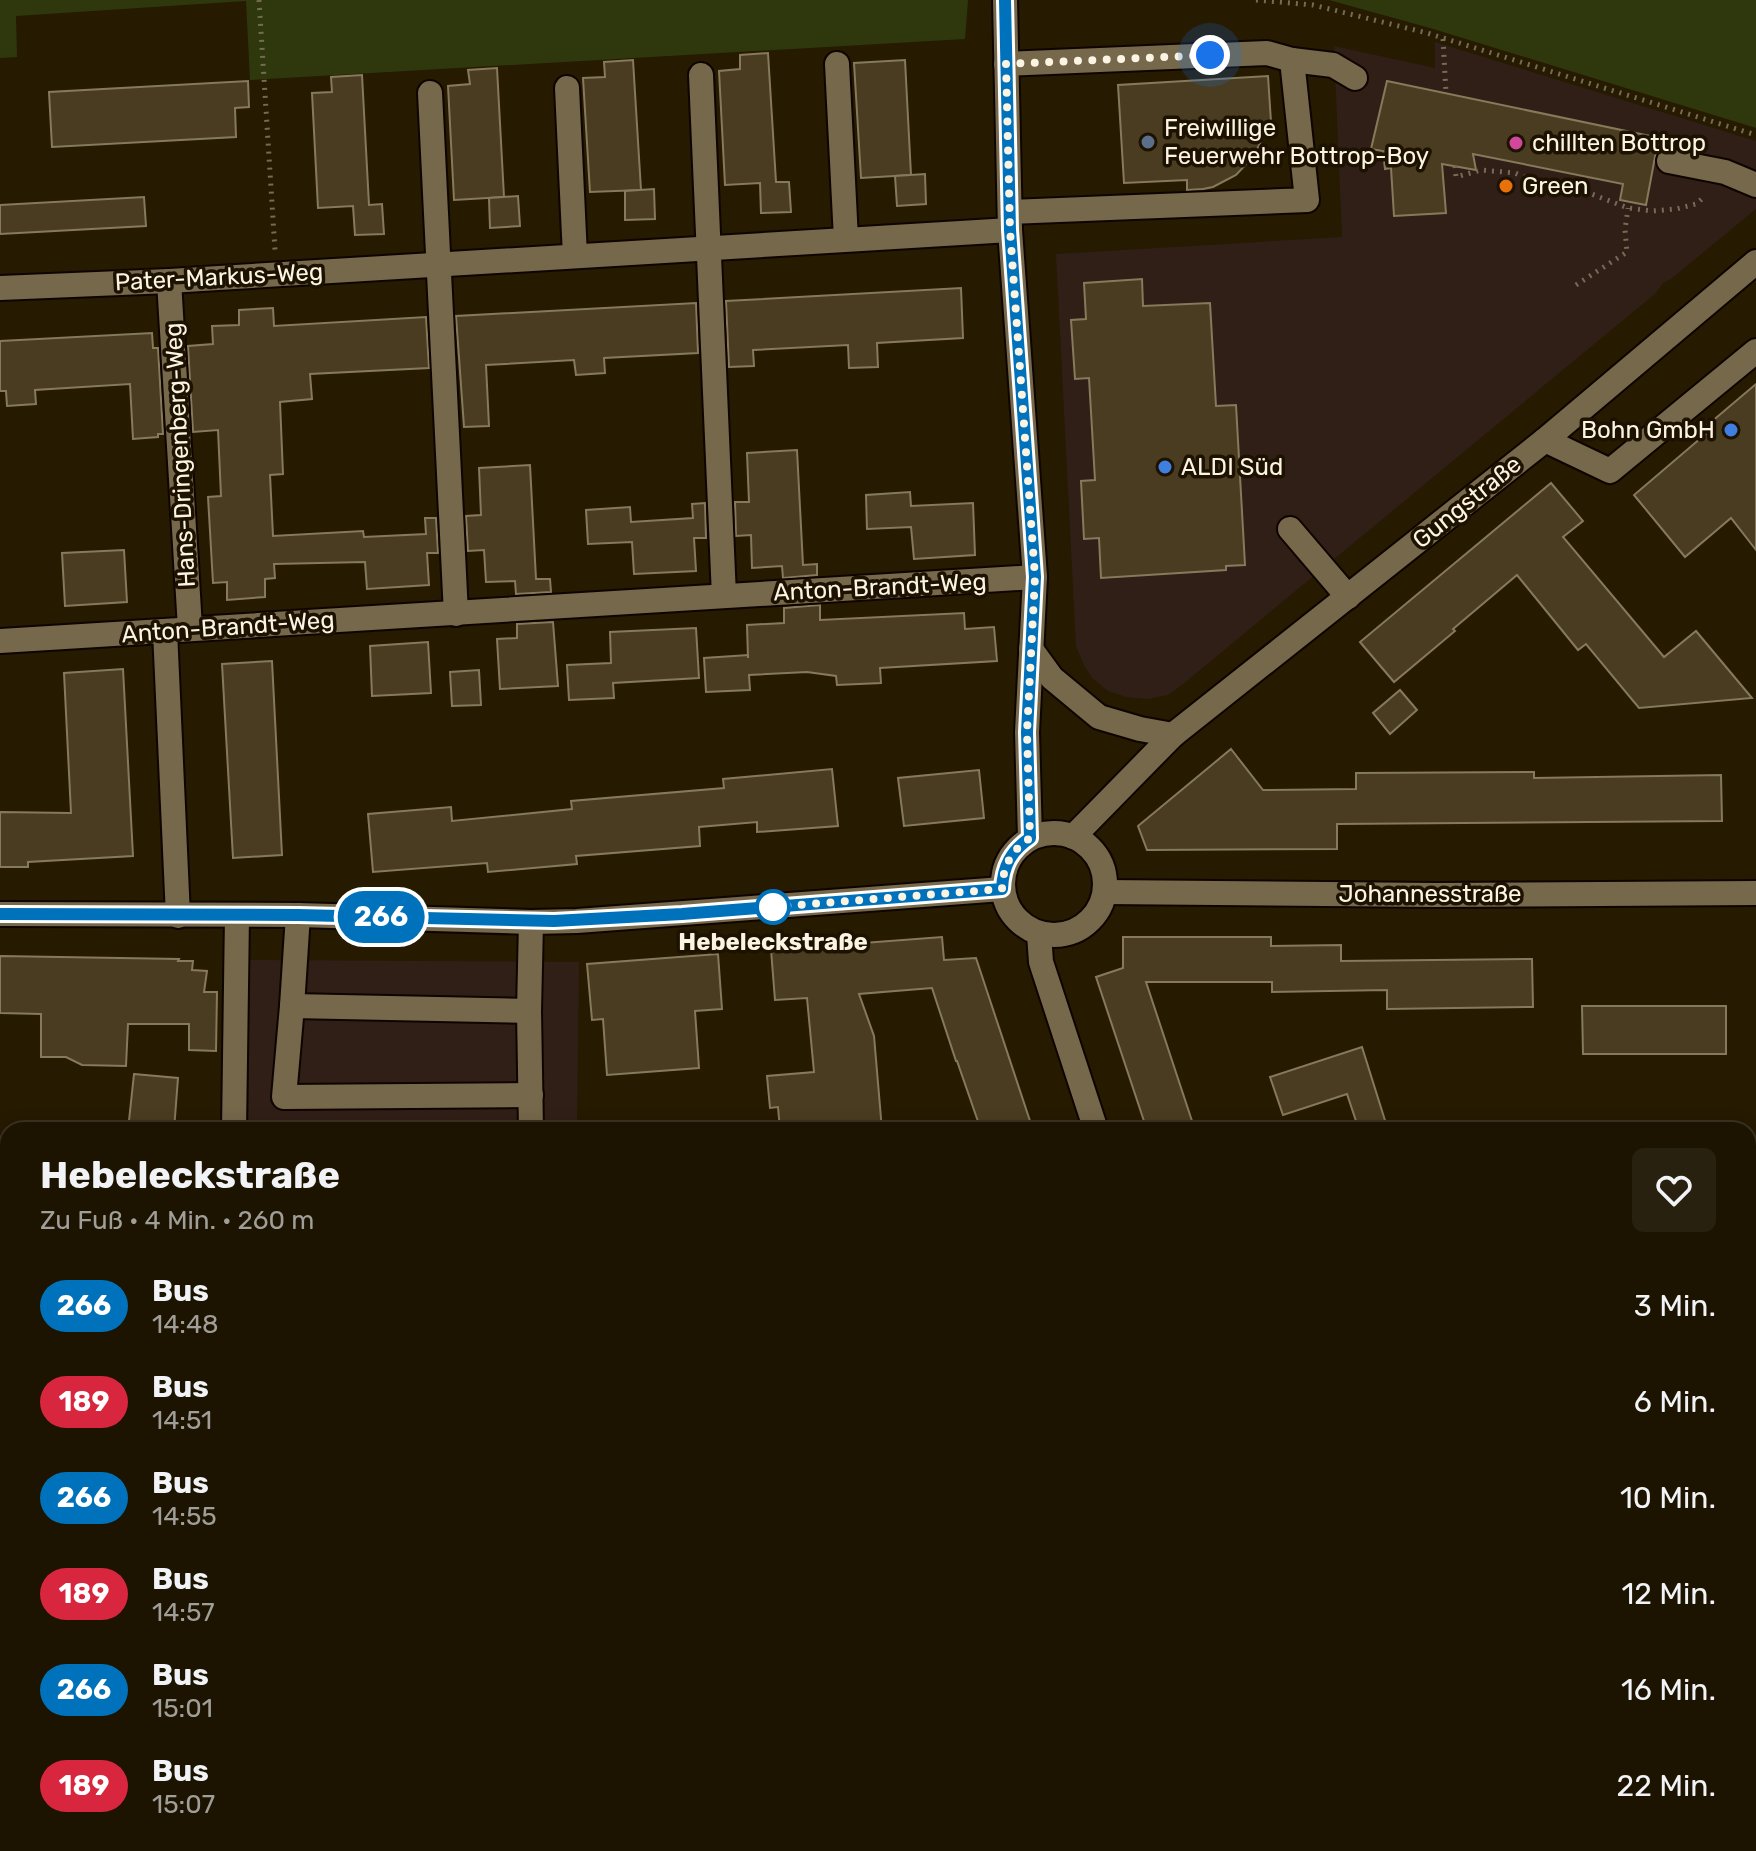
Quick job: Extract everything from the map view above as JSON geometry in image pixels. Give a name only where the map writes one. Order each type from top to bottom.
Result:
[{"type":"street","points":[[1005,0],[1010,221],[1035,577],[1027,732],[1030,838]]},
{"type":"street","points":[[1006,64],[1267,53],[1292,60],[1333,65],[1355,78]]},
{"type":"street","name":"Pater-Markus-Weg","points":[[0,288],[277,275],[846,239],[1010,221],[1307,200],[1292,60]]},
{"type":"street","points":[[837,64],[846,239]]},
{"type":"street","points":[[701,75],[724,596]]},
{"type":"street","points":[[567,88],[575,256]]},
{"type":"street","points":[[430,93],[456,614]]},
{"type":"street","points":[[1669,161],[1725,172],[1756,185]]},
{"type":"street","name":"Gungstraße","points":[[1073,837],[1173,735],[1545,440],[1756,262]]},
{"type":"street","name":"Hans-Dringenberg-Weg","points":[[169,281],[190,628]]},
{"type":"street","points":[[1545,440],[1610,471],[1756,351]]},
{"type":"street","points":[[1290,529],[1348,597]]},
{"type":"street","name":"Anton-Brandt-Weg","points":[[0,641],[1035,577]]},
{"type":"street","points":[[165,631],[178,916]]},
{"type":"street","points":[[1031,649],[1052,678],[1099,717],[1173,735]]},
{"type":"street","points":[[1052,833],[1073,837],[1085,843],[1102,865],[1105,892],[1101,906],[1082,928],[1054,936],[1039,934],[1018,922],[1010,912],[1002,889],[1006,865],[1020,845],[1030,838],[1052,833]]},
{"type":"street","points":[[0,914],[298,915],[531,922],[682,914],[1002,889]]},
{"type":"street","name":"Johannesstraße","points":[[1105,892],[1436,895],[1756,893]]},
{"type":"street","points":[[234,1122],[237,915]]},
{"type":"street","points":[[298,915],[284,1097],[531,1095]]},
{"type":"street","points":[[531,922],[531,1122]]},
{"type":"street","points":[[1039,934],[1041,962],[1093,1122]]},
{"type":"street","points":[[292,1006],[529,1011]]},
{"type":"path","points":[[259,0],[277,275]]},
{"type":"path","points":[[1256,0],[1313,5],[1344,12],[1443,39],[1756,135]]},
{"type":"path","points":[[1443,39],[1446,93]]},
{"type":"path","points":[[1455,166],[1456,177],[1481,170],[1515,173],[1534,181],[1581,190],[1628,208],[1652,211],[1696,204],[1725,172]]},
{"type":"path","points":[[1576,285],[1627,252],[1625,230],[1628,208]]},
{"type":"shaded area","points":[[1435,42],[1756,141],[1756,209],[1183,684],[1168,695],[1148,699],[1108,691],[1092,678],[1076,646],[1056,254],[1342,237],[1334,46],[1435,68]]},
{"type":"shaded area","points":[[250,960],[579,962],[577,1122],[248,1122]]},
{"type":"green space","points":[[0,0],[968,0],[965,39],[250,80],[246,1],[16,16],[17,57],[0,58]]},
{"type":"green space","points":[[1329,0],[1756,0],[1756,128],[1430,28]]},
{"type":"building","points":[[768,53],[776,182],[789,182],[791,212],[761,213],[760,183],[725,185],[719,71],[740,69],[740,55]]},
{"type":"building","points":[[633,60],[641,190],[590,192],[583,78],[605,77],[604,62]]},
{"type":"building","points":[[905,60],[911,175],[861,178],[854,63]]},
{"type":"building","points":[[497,68],[504,197],[454,200],[448,86],[470,84],[468,70]]},
{"type":"building","points":[[362,75],[369,205],[382,204],[384,234],[355,235],[353,206],[318,208],[312,93],[332,92],[331,77]]},
{"type":"building","points":[[1268,76],[1271,122],[1253,157],[1236,175],[1203,189],[1187,190],[1187,180],[1124,183],[1118,85]]},
{"type":"building","points":[[248,81],[249,107],[235,108],[236,137],[52,147],[49,92]]},
{"type":"building","name":"chillten Bottrop","points":[[1387,81],[1660,138],[1646,205],[1620,200],[1623,184],[1473,154],[1476,170],[1442,164],[1446,213],[1394,216],[1391,168],[1385,169],[1383,151],[1371,149]]},
{"type":"building","points":[[925,174],[926,204],[897,206],[895,176]]},
{"type":"building","points":[[654,189],[655,219],[625,220],[625,191]]},
{"type":"building","points":[[518,196],[520,226],[490,228],[489,198]]},
{"type":"building","points":[[144,197],[146,226],[0,234],[0,205]]},
{"type":"building","points":[[1142,279],[1143,306],[1210,303],[1216,406],[1236,405],[1245,565],[1226,566],[1226,570],[1101,578],[1099,538],[1084,539],[1081,481],[1095,480],[1089,378],[1075,379],[1071,320],[1086,319],[1084,283]]},
{"type":"building","points":[[961,288],[963,338],[877,343],[878,367],[849,368],[848,345],[753,350],[754,366],[729,367],[726,301]]},
{"type":"building","points":[[696,303],[698,353],[604,358],[605,373],[576,375],[574,360],[486,365],[489,426],[464,427],[456,316]]},
{"type":"building","points":[[273,308],[274,326],[426,317],[429,368],[310,374],[312,399],[280,402],[283,474],[270,475],[273,536],[363,531],[364,537],[426,534],[425,518],[436,518],[438,553],[427,553],[429,585],[367,589],[365,562],[274,564],[275,578],[265,579],[265,597],[227,600],[227,582],[213,583],[208,497],[221,496],[218,430],[193,432],[188,346],[213,344],[212,326],[239,325],[239,310]]},
{"type":"building","points":[[152,333],[153,348],[158,348],[163,434],[158,434],[158,437],[133,439],[130,384],[35,390],[36,404],[7,406],[6,391],[0,391],[0,341]]},
{"type":"building","points":[[1756,384],[1756,550],[1731,518],[1685,557],[1634,495],[1708,432],[1704,428]]},
{"type":"building","points":[[797,450],[803,565],[817,564],[817,575],[783,578],[782,566],[752,568],[751,535],[736,536],[735,502],[749,502],[747,453]]},
{"type":"building","points":[[530,465],[536,579],[550,579],[551,592],[516,594],[515,581],[486,582],[484,550],[468,551],[466,516],[481,515],[479,468]]},
{"type":"building","points":[[1551,483],[1583,521],[1563,537],[1664,657],[1696,631],[1752,698],[1639,708],[1586,644],[1578,650],[1517,575],[1394,682],[1360,642]]},
{"type":"building","points":[[910,492],[911,506],[973,503],[975,555],[914,559],[911,527],[867,529],[866,495]]},
{"type":"building","points":[[705,503],[706,538],[694,538],[696,571],[634,574],[632,542],[588,544],[586,510],[630,507],[631,522],[693,518],[692,504]]},
{"type":"building","points":[[124,550],[127,602],[65,606],[62,553]]},
{"type":"building","points":[[820,605],[820,620],[964,613],[965,629],[994,627],[997,661],[880,668],[881,683],[837,685],[836,676],[807,672],[749,675],[750,690],[706,692],[704,658],[748,655],[747,625],[784,623],[784,608]]},
{"type":"building","points":[[553,622],[558,686],[500,689],[497,639],[517,638],[517,624]]},
{"type":"building","points":[[696,628],[699,678],[613,683],[614,698],[569,700],[567,665],[611,663],[610,632]]},
{"type":"building","points":[[428,642],[431,693],[372,696],[370,646]]},
{"type":"building","points":[[272,661],[282,855],[233,858],[222,664]]},
{"type":"building","points":[[123,669],[133,856],[28,862],[28,867],[0,867],[0,812],[71,813],[64,673]]},
{"type":"building","points":[[479,670],[481,705],[452,706],[450,672]]},
{"type":"building","points":[[1400,690],[1417,710],[1390,734],[1373,713]]},
{"type":"building","points":[[1231,749],[1263,790],[1356,789],[1356,773],[1534,772],[1534,778],[1721,775],[1722,821],[1337,824],[1337,849],[1147,850],[1138,826]]},
{"type":"building","points":[[832,769],[838,826],[757,832],[757,822],[699,827],[700,846],[576,856],[577,864],[488,872],[487,863],[373,872],[368,814],[451,807],[452,821],[572,809],[571,801],[724,788],[723,779]]},
{"type":"building","points":[[979,770],[984,818],[904,826],[898,778]]},
{"type":"building","points":[[942,937],[944,960],[976,958],[1030,1122],[978,1122],[932,988],[859,994],[874,1036],[881,1122],[779,1122],[778,1107],[770,1108],[767,1076],[814,1072],[807,998],[775,1000],[771,950]]},
{"type":"building","points":[[1123,937],[1271,937],[1271,946],[1341,945],[1341,961],[1532,959],[1533,1007],[1387,1009],[1387,990],[1272,992],[1272,982],[1146,982],[1192,1122],[1144,1122],[1096,977],[1123,968]]},
{"type":"building","points":[[718,954],[722,1009],[695,1011],[699,1068],[607,1075],[603,1019],[592,1020],[587,964]]},
{"type":"building","points":[[0,956],[193,961],[192,970],[207,971],[204,992],[217,992],[216,1051],[189,1050],[189,1024],[128,1024],[126,1066],[82,1065],[66,1057],[41,1057],[41,1014],[0,1013]]},
{"type":"building","points":[[1582,1006],[1726,1006],[1726,1054],[1583,1054]]},
{"type":"building","points":[[1362,1047],[1385,1122],[1356,1122],[1347,1094],[1283,1115],[1270,1077]]},
{"type":"building","points":[[134,1074],[178,1078],[175,1122],[129,1122]]},
{"type":"bus line","name":"266","points":[[0,914],[298,915],[577,921],[1002,889],[1006,865],[1012,854],[1030,838],[1027,732],[1035,577],[1010,230],[1005,0]]},
{"type":"place","name":"Freiwillige Feuerwehr Bottrop-Boy","points":[[1148,142]]},
{"type":"place","name":"chillten Bottrop","points":[[1516,143]]},
{"type":"place","name":"Green","points":[[1506,186]]},
{"type":"place","name":"Bohn GmbH","points":[[1731,430]]},
{"type":"place","name":"ALDI Süd","points":[[1165,467]]},
{"type":"place","name":"Hebeleckstraße","points":[[773,907]]},
{"type":"route","points":[[773,907],[1002,889],[1006,865],[1012,854],[1030,838],[1027,732],[1035,577],[1010,230],[1006,64],[1210,55]]}]
